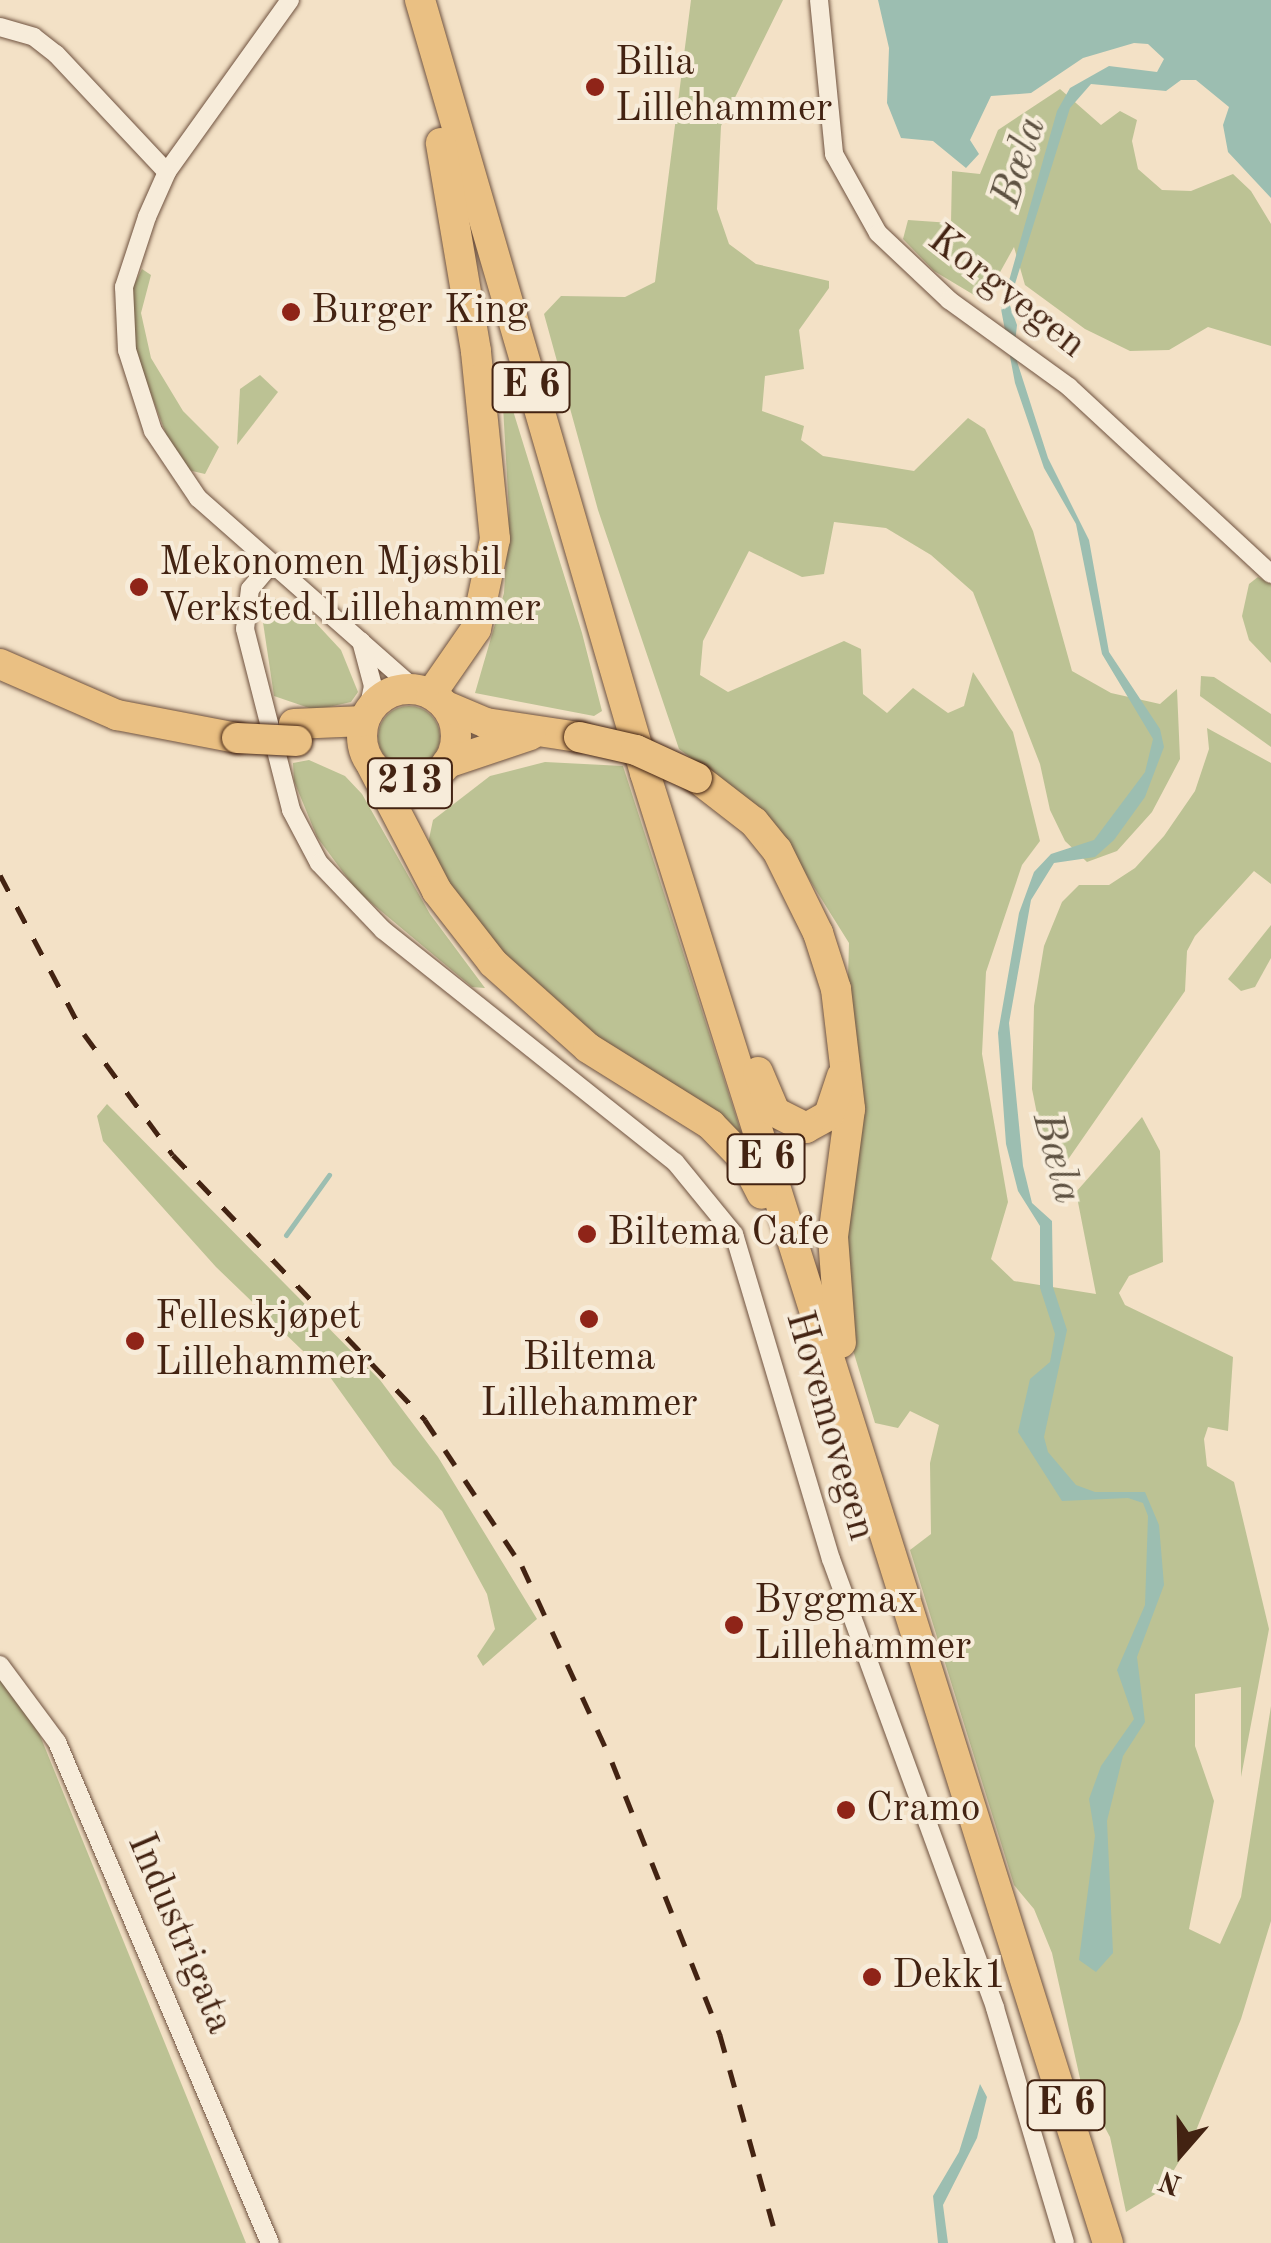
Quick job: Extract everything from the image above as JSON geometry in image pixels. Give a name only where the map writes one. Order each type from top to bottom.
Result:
[{"type":"main road","points":[[404,0],[456,220],[495,540],[476,629],[431,696],[486,724],[579,737],[636,750],[697,778],[754,822],[795,878],[836,988],[850,1134],[833,1237],[834,1308],[883,1481],[889,1544]]},
{"type":"main road","name":"E 6","points":[[420,0],[645,773],[1108,2243]]},
{"type":"main road","name":"213","points":[[0,647],[110,698],[235,729]]},
{"type":"main road","name":"213","points":[[0,664],[106,712],[235,729],[366,738],[406,784],[434,776],[448,764],[456,739],[431,696],[387,694],[366,738]]},
{"type":"main road","points":[[448,764],[538,733]]},
{"type":"main road","points":[[366,738],[437,892],[492,963],[588,1048],[711,1126],[744,1159],[768,1206],[928,1704],[952,1746]]},
{"type":"main road","points":[[645,773],[670,807],[686,846],[774,1112],[797,1127],[824,1121],[834,1107],[844,1064]]},
{"type":"street","points":[[290,0],[168,172],[124,287],[133,375],[170,462],[198,498],[360,641],[431,696]]},
{"type":"street","name":"Korgvegen","points":[[819,0],[834,154],[849,190],[878,233],[927,282],[1009,340],[1271,574]]},
{"type":"street","points":[[0,26],[34,37],[56,54],[168,172]]},
{"type":"street","name":"Hovemovegen","points":[[272,563],[250,590],[245,629],[292,810],[319,864],[383,930],[675,1162],[734,1234],[831,1560],[995,2008],[1065,2243]]},
{"type":"street","points":[[360,641],[373,686],[366,738]]},
{"type":"street","name":"Industrigata","points":[[0,1665],[58,1742],[270,2243]]},
{"type":"green space","points":[[691,0],[783,0],[721,126],[717,209],[729,244],[756,264],[829,281],[829,288],[799,330],[804,369],[765,376],[762,411],[804,426],[801,440],[823,456],[914,471],[968,418],[985,429],[1033,531],[1072,671],[1111,693],[1160,704],[1177,689],[1180,759],[1152,812],[1117,851],[1087,862],[1065,841],[1050,810],[1040,764],[973,592],[931,555],[886,528],[834,522],[824,574],[802,577],[749,551],[703,641],[700,675],[728,692],[844,641],[861,649],[863,694],[887,713],[913,688],[948,713],[964,706],[973,672],[1013,732],[1040,841],[1022,865],[986,972],[982,1054],[1008,1202],[991,1259],[1014,1281],[1096,1294],[1076,1192],[1142,1117],[1160,1151],[1163,1262],[1129,1276],[1119,1293],[1125,1305],[1233,1357],[1228,1431],[1208,1427],[1204,1439],[1207,1466],[1234,1482],[1269,1629],[1241,1777],[1241,1687],[1195,1694],[1195,1746],[1214,1801],[1189,1929],[1220,1944],[1241,1897],[1271,1706],[1271,1921],[1241,2019],[1193,2138],[1162,2190],[1126,2212],[1110,2137],[1081,2083],[1052,1953],[1034,1909],[1014,1885],[910,1550],[931,1534],[930,1463],[939,1425],[910,1411],[898,1428],[875,1423],[849,1337],[839,1289],[849,943],[782,836],[754,804],[679,749],[598,510],[544,314],[561,296],[625,297],[655,282]]},
{"type":"green space","points":[[1060,89],[1101,125],[1120,111],[1137,120],[1132,141],[1138,169],[1162,190],[1191,191],[1233,174],[1251,191],[1271,224],[1271,346],[1208,327],[1169,350],[1130,351],[1085,329],[1025,285],[1014,247],[984,301],[934,271],[903,239],[908,220],[951,223],[952,171],[980,174],[998,130]]},
{"type":"green space","points":[[142,269],[151,275],[141,313],[151,358],[183,411],[219,447],[205,474],[188,470],[169,442],[134,349],[131,291]]},
{"type":"green space","points":[[501,372],[582,633],[602,711],[594,716],[475,693],[504,593],[509,511]]},
{"type":"green space","points":[[260,375],[278,392],[237,445],[240,389]]},
{"type":"green space","points":[[1258,577],[1271,584],[1271,663],[1249,640],[1242,616],[1249,584]]},
{"type":"green space","points":[[276,599],[300,606],[341,650],[358,692],[351,702],[315,710],[274,696],[261,609]]},
{"type":"green space","points":[[1201,676],[1214,677],[1271,714],[1271,747],[1200,696]]},
{"type":"green space","points":[[409,706],[431,715],[440,737],[431,759],[409,768],[387,759],[378,737],[387,715]]},
{"type":"green space","points":[[1207,728],[1271,763],[1271,884],[1254,871],[1195,936],[1187,951],[1185,991],[1051,1184],[1032,1089],[1034,1006],[1044,946],[1062,902],[1079,885],[1109,885],[1135,868],[1164,836],[1195,791],[1209,749]]},
{"type":"green space","points":[[309,760],[345,776],[362,794],[430,914],[485,988],[472,987],[357,891],[317,837],[294,781],[293,763]]},
{"type":"green space","points":[[545,762],[623,766],[743,1138],[589,1037],[489,942],[426,853],[433,820],[490,776]]},
{"type":"green space","points":[[1271,925],[1271,958],[1255,987],[1241,991],[1228,979]]},
{"type":"green space","points":[[107,1104],[380,1380],[438,1457],[537,1619],[483,1666],[477,1656],[495,1629],[487,1594],[442,1511],[393,1465],[330,1377],[216,1267],[103,1141],[97,1116]]},
{"type":"green space","points":[[0,1678],[39,1733],[246,2243],[0,2243]]},
{"type":"shaded area","points":[[878,0],[1271,0],[1271,198],[1228,152],[1223,125],[1229,107],[1196,80],[1181,80],[1166,91],[1091,84],[1070,108],[1009,303],[1017,325],[1014,352],[1048,458],[1089,540],[1109,652],[1160,729],[1164,747],[1145,797],[1114,840],[1095,857],[1054,863],[1031,900],[1009,1023],[1023,1166],[1032,1203],[1052,1221],[1053,1287],[1067,1330],[1044,1437],[1048,1452],[1076,1485],[1095,1492],[1145,1492],[1159,1525],[1164,1585],[1137,1657],[1145,1722],[1123,1756],[1107,1821],[1113,1953],[1096,1972],[1079,1960],[1095,1836],[1089,1799],[1101,1766],[1134,1719],[1117,1670],[1145,1605],[1148,1516],[1143,1503],[1128,1498],[1062,1501],[1018,1432],[1030,1379],[1050,1362],[1055,1334],[1040,1288],[1040,1226],[1018,1191],[1006,1144],[998,1033],[1019,913],[1034,872],[1051,854],[1094,840],[1145,772],[1153,739],[1102,654],[1076,524],[1044,468],[1015,383],[1001,309],[1057,111],[1070,88],[1109,66],[1157,72],[1164,59],[1148,44],[1134,43],[1083,58],[1031,93],[991,96],[970,140],[979,154],[966,168],[933,141],[901,138],[887,103],[889,48]]},
{"type":"shaded area","points":[[980,2084],[987,2097],[977,2138],[943,2205],[948,2243],[938,2243],[933,2196],[959,2152]]},
{"type":"waterway","points":[[286,1235],[329,1175]]},
{"type":"railway","points":[[0,875],[84,1034],[173,1155],[425,1420],[522,1566],[612,1762],[720,2035],[778,2243]]},
{"type":"place","name":"Bilia Lillehammer","points":[[595,87]]},
{"type":"place","name":"Burger King","points":[[291,312]]},
{"type":"place","name":"Mekonomen Mjøsbil Verksted Lillehammer","points":[[139,587]]},
{"type":"place","name":"Biltema Cafe","points":[[587,1234]]},
{"type":"place","name":"Biltema Lillehammer","points":[[589,1319]]},
{"type":"place","name":"Felleskjøpet Lillehammer","points":[[135,1341]]},
{"type":"place","name":"Byggmax Lillehammer","points":[[734,1625]]},
{"type":"place","name":"Cramo","points":[[846,1810]]},
{"type":"place","name":"Dekk1","points":[[872,1977]]},
{"type":"water label","name":"Bæla","points":[[1020,162]]},
{"type":"water label","name":"Bæla","points":[[1056,1158]]}]
